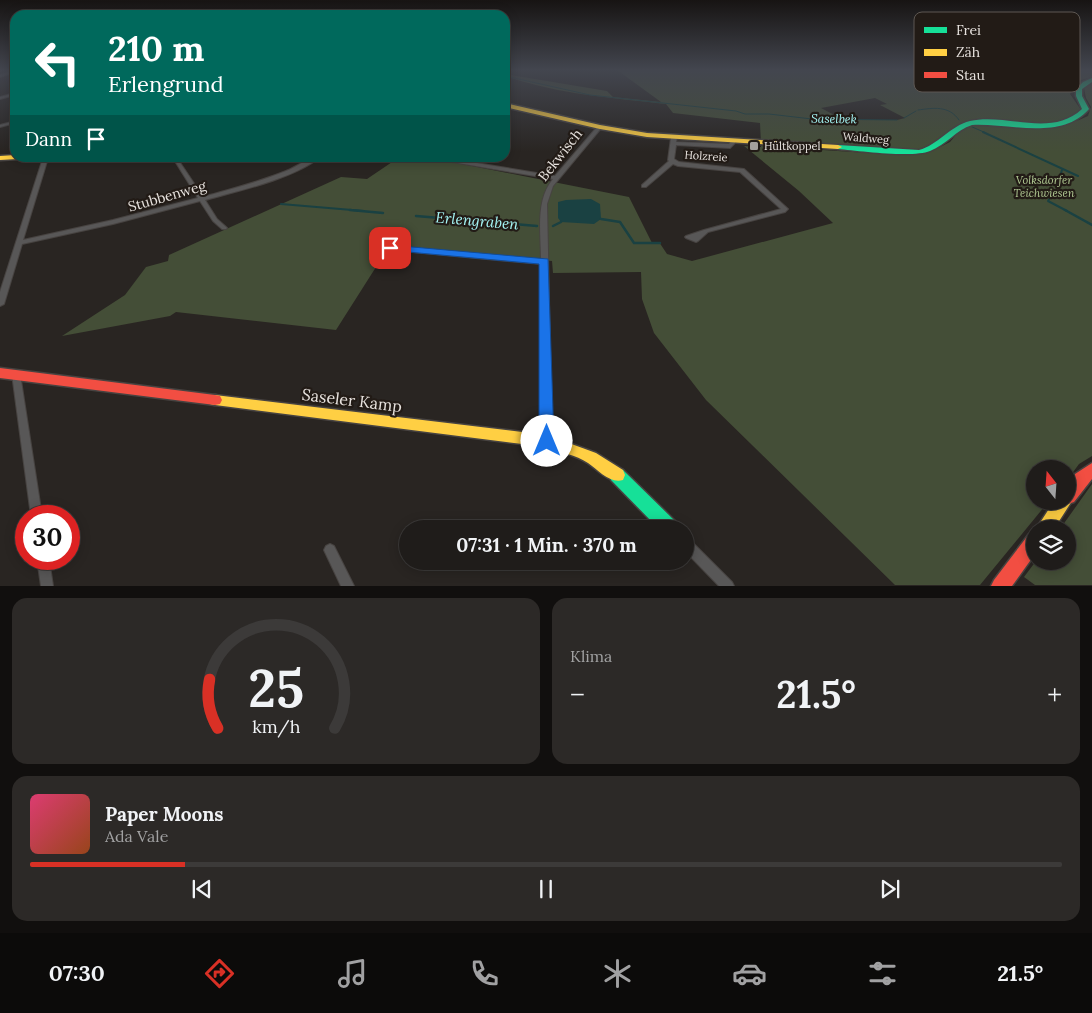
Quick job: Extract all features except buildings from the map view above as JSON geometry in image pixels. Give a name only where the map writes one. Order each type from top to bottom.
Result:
[{"type":"main road","name":"Waldweg","points":[[510,106],[600,127],[674,140],[896,152],[924,151],[936,146],[957,127],[965,124],[981,122],[1040,125],[1078,118],[1085,113],[1086,108],[1080,97]]},
{"type":"main road","name":"Saseler Kamp","points":[[0,373],[547,441],[578,451],[599,461],[626,484],[662,520]]},
{"type":"main road","points":[[1076,486],[1092,470]]},
{"type":"main road","points":[[1000,586],[1026,552]]},
{"type":"street","name":"Bekwisch","points":[[547,441],[544,204],[550,186],[600,127]]},
{"type":"street","points":[[644,186],[673,162],[671,160],[674,140]]},
{"type":"street","points":[[0,304],[44,162]]},
{"type":"street","points":[[177,162],[214,220],[224,228]]},
{"type":"street","name":"Stubbenweg","points":[[19,243],[118,222],[285,174],[308,162]]},
{"type":"street","points":[[463,162],[557,178]]},
{"type":"street","name":"Holzreie","points":[[673,162],[739,169],[751,177],[785,210],[706,231]]},
{"type":"street","points":[[390,248],[545,262]]},
{"type":"street","points":[[16,374],[35,505]]},
{"type":"street","points":[[330,550],[348,586]]},
{"type":"street","points":[[694,552],[728,586]]},
{"type":"street","points":[[45,570],[47,586]]},
{"type":"green space","points":[[608,97],[661,102],[655,97],[1072,97],[1084,114],[1072,120],[1052,124],[965,123],[924,151],[761,143],[760,123],[673,113],[666,104]],"holes":[[[875,98],[887,104],[880,105],[905,118],[897,120],[844,120],[821,108]]]},
{"type":"green space","name":"Volksdorfer Teichwiesen","points":[[1086,97],[1092,97],[1092,456],[1076,468],[1076,460],[1026,460],[1026,510],[1042,510],[1033,520],[1026,520],[1026,529],[980,585],[895,585],[706,400],[654,333],[642,299],[641,272],[553,273],[552,261],[390,245],[336,330],[176,312],[170,316],[62,336],[125,295],[146,267],[168,261],[169,255],[341,177],[367,179],[392,162],[452,162],[629,197],[652,243],[659,242],[667,254],[692,261],[833,223],[799,191],[744,146],[899,155],[930,152],[950,142],[961,129],[972,125],[1062,124],[1088,116],[1091,107]]},
{"type":"green space","points":[[1092,484],[1092,585],[1035,585],[1024,577],[1029,570],[1076,570],[1076,520],[1066,520],[1074,510],[1076,510],[1076,506]]},
{"type":"water","points":[[591,199],[600,204],[601,219],[594,224],[561,222],[558,218],[558,202]]},
{"type":"waterway","name":"Saselbek","points":[[611,97],[736,111],[745,114],[769,114],[812,119],[897,120]]},
{"type":"waterway","name":"Saselbek","points":[[918,110],[935,108],[946,110],[955,115],[959,120]]},
{"type":"waterway","name":"Saselbek","points":[[904,118],[916,111]]},
{"type":"waterway","name":"Saselbek","points":[[970,126],[986,133]]},
{"type":"waterway","name":"Saselbek","points":[[983,132],[1078,176]]},
{"type":"waterway","points":[[1057,186],[1062,170]]},
{"type":"waterway","points":[[1055,190],[1048,201],[1067,211]]},
{"type":"waterway","name":"Erlengraben","points":[[281,204],[364,211]]},
{"type":"waterway","name":"Erlengraben","points":[[350,210],[383,213]]},
{"type":"waterway","points":[[1065,210],[1092,225]]},
{"type":"waterway","name":"Erlengraben","points":[[416,216],[537,226]]},
{"type":"waterway","points":[[601,219],[620,222],[634,243],[660,243]]},
{"type":"waterway","name":"Erlengraben","points":[[553,226],[561,222]]},
{"type":"traffic: fast","points":[[838,147],[919,152],[934,147],[958,128],[972,123],[1033,125],[1064,123],[1076,118],[1086,109],[1080,97]]},
{"type":"traffic: fast","points":[[617,475],[662,520]]},
{"type":"traffic: slow","points":[[510,106],[600,127],[647,135],[838,147]]},
{"type":"traffic: slow","points":[[0,158],[10,157]]},
{"type":"traffic: slow","points":[[215,400],[547,441],[591,457],[617,475]]},
{"type":"traffic: slow","points":[[1050,520],[1058,510]]},
{"type":"traffic: jam","points":[[0,373],[215,400]]},
{"type":"traffic: jam","points":[[1076,486],[1092,470]]},
{"type":"traffic: jam","points":[[1000,586],[1026,552]]},
{"type":"place","name":"Hültkoppel","points":[[754,146]]},
{"type":"route","points":[[390,248],[545,262],[547,441]]}]
